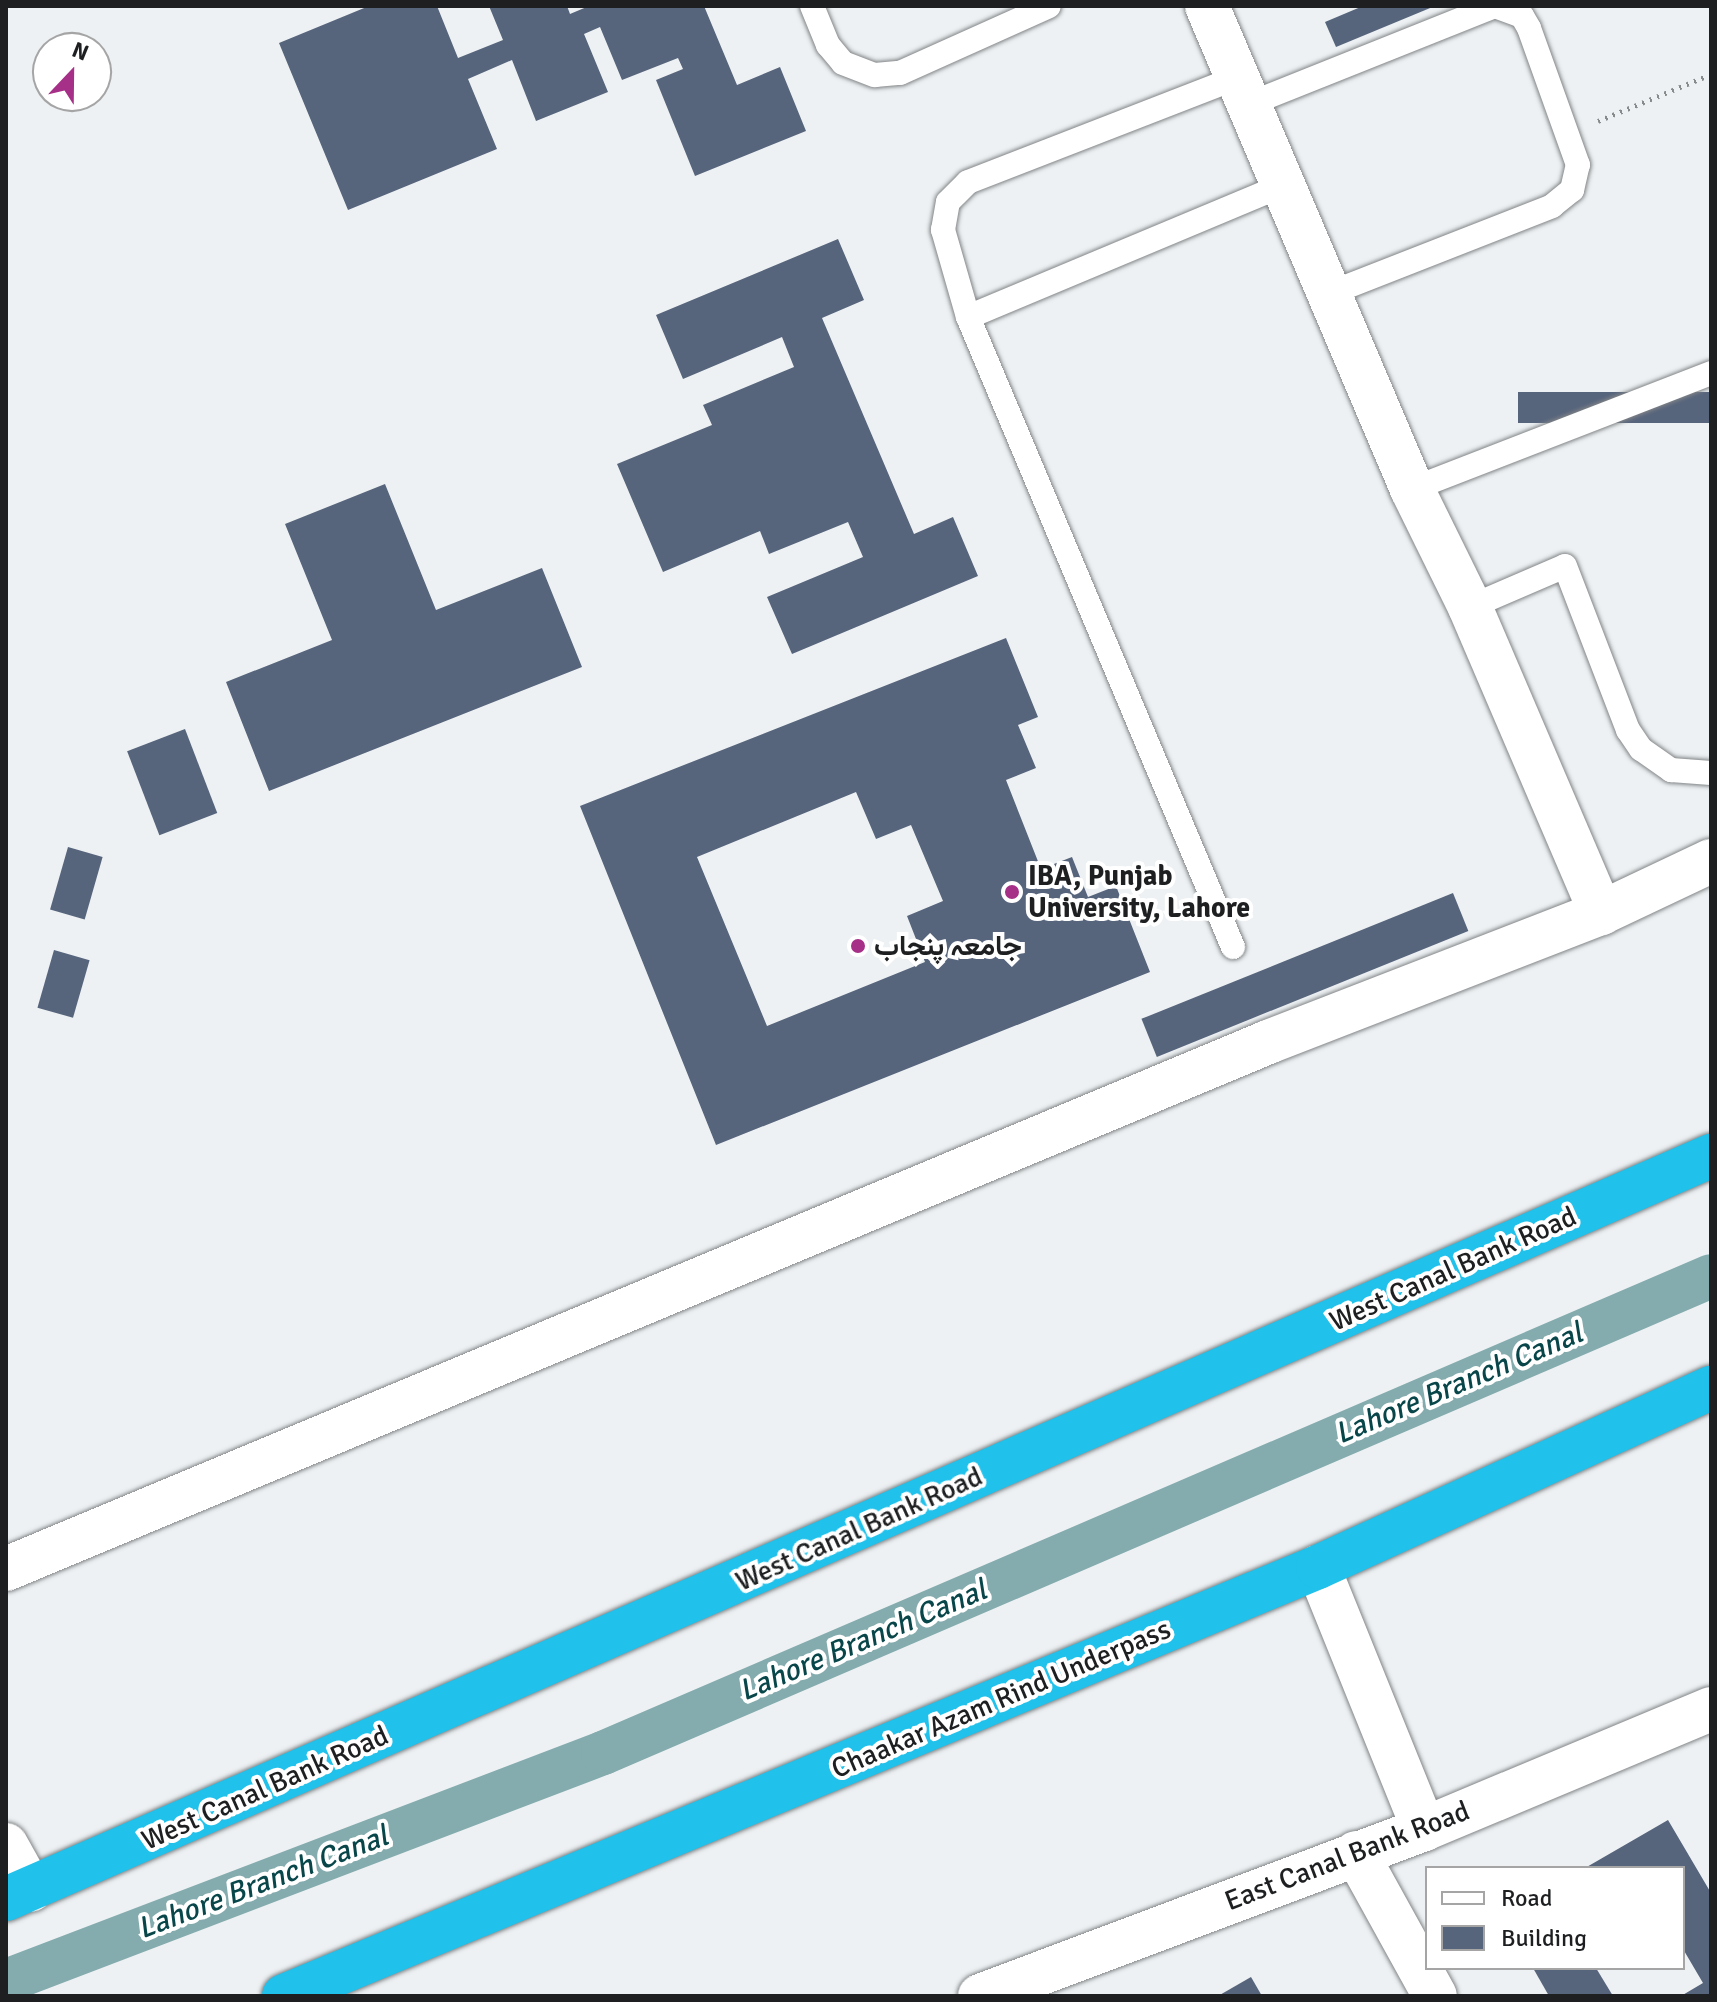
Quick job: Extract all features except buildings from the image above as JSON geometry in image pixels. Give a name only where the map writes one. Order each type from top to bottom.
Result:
[{"type":"highway","name":"West Canal Bank Road","points":[[18,1895],[1711,1156]]},
{"type":"highway","name":"Chaakar Azam Rind Underpass","points":[[284,1996],[1318,1567],[1711,1388]]},
{"type":"street","points":[[1207,6],[1412,489],[1470,607],[1601,913]]},
{"type":"street","points":[[6,1569],[1268,1042],[1601,913],[1711,861]]},
{"type":"street","points":[[1318,1567],[1424,1829]]},
{"type":"street","name":"East Canal Bank Road","points":[[980,1996],[1424,1829],[1711,1709]]},
{"type":"street","points":[[6,1845],[18,1895]]},
{"type":"street","points":[[1356,1853],[1435,1996]]},
{"type":"lane","points":[[812,6],[828,45],[843,63],[875,75],[900,73],[1049,6]]},
{"type":"lane","points":[[1233,947],[968,317],[943,230],[943,214],[955,192],[968,182],[1494,6],[1522,16],[1578,165],[1565,199],[1328,294]]},
{"type":"lane","points":[[968,317],[1281,186]]},
{"type":"lane","points":[[1412,489],[1711,373]]},
{"type":"lane","points":[[1470,607],[1565,566],[1628,730],[1641,749],[1671,770],[1711,773]]},
{"type":"path","points":[[1567,133],[1704,77]]},
{"type":"waterway","name":"Lahore Branch Canal","points":[[6,1981],[603,1753],[1711,1276]]},
{"type":"place","name":"IBA, Punjab University, Lahore","points":[[1012,892]]},
{"type":"place","name":"جامعہ پنجاب","points":[[858,946]]}]
